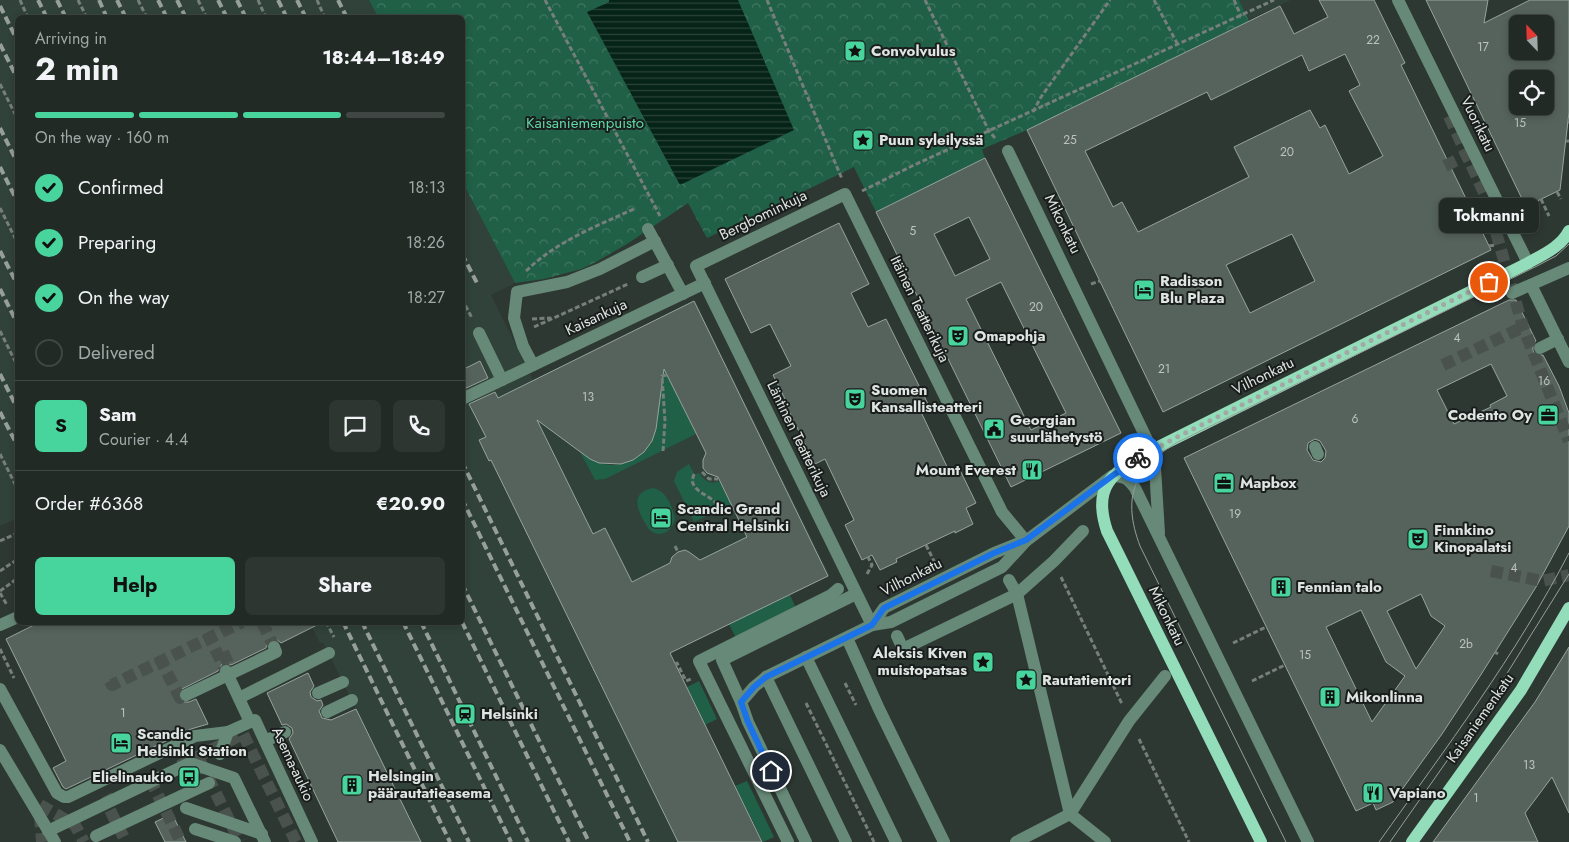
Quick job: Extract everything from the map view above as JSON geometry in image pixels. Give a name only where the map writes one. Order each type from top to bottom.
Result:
[{"type":"main road","points":[[1528,264],[1553,249],[1569,231]]},
{"type":"main road","name":"Vilhonkatu","points":[[1112,476],[1152,450],[1528,264]]},
{"type":"main road","name":"Mikonkatu","points":[[1112,476],[1104,488],[1101,510],[1107,531],[1261,842]]},
{"type":"main road","name":"Kaisaniemenkatu","points":[[1412,842],[1521,690],[1569,608]]},
{"type":"street","name":"Vuorikatu","points":[[1398,0],[1528,264]]},
{"type":"street","name":"Mikonkatu","points":[[1008,151],[1152,450],[1155,468],[1159,537]]},
{"type":"street","name":"Bergbominkuja","points":[[696,266],[845,194]]},
{"type":"street","name":"Itäinen Teatterikuja","points":[[845,194],[1002,512],[1026,540]]},
{"type":"street","points":[[648,229],[683,294]]},
{"type":"street","points":[[533,365],[523,346],[514,318],[517,292],[567,282],[600,269],[655,242]]},
{"type":"street","points":[[642,277],[668,265]]},
{"type":"street","name":"Läntinen Teatterikuja","points":[[696,266],[872,625]]},
{"type":"street","points":[[1512,293],[1531,285],[1563,267]]},
{"type":"street","name":"Kaisankuja","points":[[465,398],[705,284]]},
{"type":"street","points":[[1531,285],[1569,362]]},
{"type":"street","points":[[479,333],[488,364],[502,380]]},
{"type":"street","points":[[1540,348],[1558,339]]},
{"type":"street","name":"Mikonkatu","points":[[1112,476],[1121,476],[1129,480],[1135,488],[1308,842]]},
{"type":"street","name":"Vilhonkatu","points":[[741,702],[766,677],[872,625],[891,622],[1002,567],[1026,540],[1112,476]]},
{"type":"street","points":[[897,636],[903,649],[1017,594],[1054,561],[1083,531]]},
{"type":"street","points":[[1009,580],[1017,594],[1070,814],[1105,842]]},
{"type":"street","points":[[788,842],[737,748],[699,661],[724,646],[831,595],[838,589]]},
{"type":"street","points":[[806,842],[748,722],[722,660],[856,594]]},
{"type":"street","points":[[0,625],[11,610]]},
{"type":"street","points":[[847,638],[879,709],[944,842]]},
{"type":"street","points":[[186,695],[227,673],[276,652],[274,647]]},
{"type":"street","points":[[239,698],[329,653]]},
{"type":"street","points":[[806,657],[896,842]]},
{"type":"street","points":[[227,673],[250,722]]},
{"type":"street","points":[[1016,842],[1070,814],[1130,721],[1165,676]]},
{"type":"street","points":[[766,677],[846,842]]},
{"type":"street","points":[[318,693],[343,682]]},
{"type":"street","name":"Asema-aukio","points":[[2,687],[26,729],[57,793],[64,797],[68,797],[195,736],[228,732],[255,720],[312,842]]},
{"type":"street","points":[[327,712],[352,700]]},
{"type":"street","points":[[220,754],[228,732]]},
{"type":"street","points":[[265,742],[285,732]]},
{"type":"street","points":[[0,750],[55,842]]},
{"type":"street","points":[[48,830],[190,763],[234,778],[263,838]]},
{"type":"street","points":[[96,836],[209,783]]},
{"type":"street","points":[[186,808],[263,838]]},
{"type":"street","points":[[195,828],[235,842]]},
{"type":"path","points":[[20,0],[27,15]]},
{"type":"path","points":[[78,0],[86,15]]},
{"type":"path","points":[[138,0],[146,15]]},
{"type":"path","points":[[198,0],[206,15]]},
{"type":"path","points":[[258,0],[265,15]]},
{"type":"path","points":[[317,0],[324,15]]},
{"type":"path","points":[[545,0],[657,210]]},
{"type":"path","points":[[767,0],[840,174]]},
{"type":"path","points":[[925,0],[989,132]]},
{"type":"path","points":[[1032,112],[1110,0]]},
{"type":"path","points":[[1154,0],[1178,45]]},
{"type":"path","points":[[1234,0],[1241,16]]},
{"type":"path","points":[[862,191],[912,166],[1274,0]]},
{"type":"path","points":[[0,84],[15,114]]},
{"type":"path","points":[[1558,192],[1561,199]]},
{"type":"path","points":[[1541,199],[1549,216]]},
{"type":"path","points":[[0,208],[15,238]]},
{"type":"path","points":[[517,292],[524,273],[540,257],[562,242],[636,208]]},
{"type":"path","points":[[1489,246],[1496,245]]},
{"type":"path","points":[[532,328],[642,277]]},
{"type":"path","points":[[527,320],[553,318]]},
{"type":"path","points":[[0,331],[15,361]]},
{"type":"path","points":[[663,451],[665,421],[662,376],[667,375]]},
{"type":"path","points":[[0,454],[15,484]]},
{"type":"path","points":[[702,472],[709,479],[718,479]]},
{"type":"path","points":[[694,474],[692,481],[696,488],[713,499],[720,509]]},
{"type":"path","points":[[0,541],[15,534]]},
{"type":"path","points":[[926,545],[932,558]]},
{"type":"path","points":[[675,546],[678,552]]},
{"type":"path","points":[[866,576],[872,565],[868,557]]},
{"type":"path","points":[[0,571],[15,561]]},
{"type":"path","points":[[11,610],[0,592],[15,580]]},
{"type":"path","points":[[1233,643],[1266,627]]},
{"type":"path","points":[[677,663],[686,681]]},
{"type":"path","points":[[1252,681],[1285,665]]},
{"type":"path","points":[[806,703],[874,842]]},
{"type":"shaded area","points":[[0,0],[369,0],[377,15],[15,15],[15,519],[0,526]]},
{"type":"shaded area","points":[[609,0],[738,0],[794,130],[680,185],[587,12],[609,2]]},
{"type":"shaded area","points":[[1239,0],[1291,0],[1248,20]]},
{"type":"shaded area","points":[[465,187],[515,283],[491,295],[533,380],[695,301],[829,574],[829,576],[670,653],[762,842],[338,842],[267,693],[308,673],[331,720],[356,709],[323,642],[320,643],[311,625],[465,625]]},
{"type":"green space","name":"Kaisaniemenpuisto","points":[[369,0],[1239,0],[1249,21],[1027,130],[987,147],[873,206],[854,167],[707,238],[688,203],[627,244],[581,269],[544,279],[515,283],[465,187],[465,15],[377,15]]},
{"type":"green space","points":[[973,142],[980,144],[985,158],[876,212],[867,193]]},
{"type":"green space","points":[[662,364],[696,434],[605,479],[595,480],[578,448],[597,462],[609,465],[627,462],[635,458],[648,446],[657,427],[657,404]]},
{"type":"green space","points":[[689,464],[695,475],[699,473],[705,480],[710,482],[719,481],[731,504],[694,522],[674,481],[677,472]]},
{"type":"green space","points":[[653,488],[662,492],[671,504],[675,519],[672,526],[666,532],[659,534],[650,530],[642,518],[637,503],[642,492]]},
{"type":"green space","points":[[790,595],[796,608],[736,638],[729,624]]},
{"type":"green space","points":[[699,681],[717,719],[705,725],[687,687]]},
{"type":"green space","points":[[747,781],[774,837],[763,842],[735,786]]},
{"type":"building","points":[[1319,0],[1374,0],[1405,63],[1401,65],[1491,250],[1163,412],[1027,130],[1280,6],[1294,34],[1328,17]],"holes":[[[1345,54],[1360,85],[1349,91],[1383,156],[1349,174],[1325,125],[1320,128],[1310,110],[1234,147],[1249,177],[1138,232],[1122,202],[1113,207],[1085,151],[1207,92],[1211,100],[1302,55],[1309,71]],[[1292,234],[1315,281],[1250,313],[1226,265]]]},
{"type":"building","points":[[1426,0],[1488,0],[1484,23],[1530,0],[1569,0],[1569,112],[1560,190],[1529,205],[1527,202],[1524,203]]},
{"type":"building","points":[[985,158],[1121,433],[1011,487],[876,212]],"holes":[[[969,217],[990,259],[955,276],[934,234]],[[1001,282],[1066,413],[1031,430],[966,299]]]},
{"type":"building","name":"Suomen Kansallisteatteri","points":[[839,223],[869,284],[851,293],[868,327],[886,319],[930,408],[921,412],[950,473],[959,468],[976,503],[966,508],[973,524],[896,559],[897,562],[880,570],[872,555],[862,560],[845,525],[854,520],[825,459],[815,464],[787,407],[789,407],[773,375],[791,366],[770,324],[751,333],[725,279]]},
{"type":"building","points":[[1509,300],[1516,300],[1536,341],[1533,344],[1533,351],[1536,355],[1543,355],[1559,386],[1569,413],[1569,526],[1536,587],[1482,673],[1442,734],[1393,802],[1376,810],[1373,803],[1356,811],[1184,458]],"holes":[[[1491,364],[1507,396],[1490,405],[1491,407],[1454,424],[1437,390]],[[1315,439],[1320,441],[1326,451],[1325,458],[1321,462],[1313,460],[1307,450],[1308,443]],[[1421,594],[1431,616],[1445,626],[1416,669],[1387,611]],[[1361,610],[1386,662],[1405,676],[1372,722],[1326,627]]]},
{"type":"building","name":"Scandic Grand Central Helsinki","points":[[694,301],[828,576],[670,653],[762,842],[678,842],[491,460],[489,461],[479,440],[486,437],[469,404],[495,392],[498,398]],"holes":[[[664,369],[706,453],[703,460],[703,468],[707,473],[718,477],[747,537],[700,560],[685,550],[678,552],[672,557],[670,563],[632,582],[605,528],[593,534],[537,420],[590,459],[599,463],[621,464],[633,460],[644,452],[652,441],[656,429]]]},
{"type":"building","points":[[480,361],[488,378],[465,389],[465,368]]},
{"type":"building","points":[[34,625],[317,625],[281,643],[276,639],[271,640],[267,642],[266,648],[231,665],[222,664],[218,671],[180,690],[179,698],[182,702],[196,699],[208,724],[191,729],[66,789],[53,768],[66,761],[6,639]]},
{"type":"building","points":[[1569,647],[1569,813],[1552,777],[1525,813],[1538,842],[1433,842],[1535,702]]},
{"type":"building","name":"Helsingin päärautatieasema","points":[[308,673],[314,686],[310,692],[311,697],[317,701],[321,700],[323,705],[319,711],[322,718],[331,720],[356,709],[421,842],[338,842],[289,739],[293,733],[292,728],[286,724],[282,725],[267,693]]},
{"type":"building","points":[[172,814],[186,842],[165,842],[155,822]]},
{"type":"tunnel","points":[[1449,116],[1486,197],[1523,327],[1569,441]]},
{"type":"tunnel","points":[[1445,166],[1467,155]]},
{"type":"tunnel","points":[[1443,365],[1523,327]]},
{"type":"tunnel","points":[[1491,571],[1542,581],[1569,575]]},
{"type":"tunnel","points":[[110,681],[112,685],[236,625]]},
{"type":"tunnel","points":[[263,625],[274,647]]},
{"type":"tunnel","points":[[207,633],[226,671]]},
{"type":"tunnel","points":[[220,660],[233,654]]},
{"type":"tunnel","points":[[159,657],[180,698],[186,695]]},
{"type":"tunnel","points":[[179,766],[243,734],[296,842]]},
{"type":"tunnel","points":[[200,761],[240,842]]},
{"type":"tunnel","points":[[150,779],[181,842]]},
{"type":"tunnel","points":[[114,798],[106,802],[126,842]]},
{"type":"tunnel","points":[[40,805],[75,825],[84,842]]},
{"type":"tunnel","points":[[40,815],[42,842]]},
{"type":"tram line","points":[[1286,842],[1140,546],[1132,513],[1132,499],[1135,486],[1141,474],[1151,462],[1178,442],[1537,266],[1556,256],[1569,244]]},
{"type":"tram line","points":[[1379,842],[1455,736],[1503,664],[1569,553]]},
{"type":"tram line","points":[[1390,842],[1496,691],[1569,574]]},
{"type":"railway","points":[[38,0],[46,15]]},
{"type":"railway","points":[[57,0],[64,15]]},
{"type":"railway","points":[[99,0],[106,15]]},
{"type":"railway","points":[[117,0],[124,15]]},
{"type":"railway","points":[[158,0],[166,15]]},
{"type":"railway","points":[[177,0],[184,15]]},
{"type":"railway","points":[[218,0],[226,15]]},
{"type":"railway","points":[[237,0],[244,15]]},
{"type":"railway","points":[[278,0],[286,15]]},
{"type":"railway","points":[[297,0],[304,15]]},
{"type":"railway","points":[[338,0],[346,15]]},
{"type":"railway","points":[[0,6],[15,36]]},
{"type":"railway","points":[[0,44],[15,74]]},
{"type":"railway","points":[[0,128],[15,158]]},
{"type":"railway","points":[[0,167],[15,197]]},
{"type":"railway","points":[[0,251],[15,280]]},
{"type":"railway","points":[[465,260],[478,285]]},
{"type":"railway","points":[[0,289],[15,319]]},
{"type":"railway","points":[[0,374],[15,404]]},
{"type":"railway","points":[[0,412],[15,441]]},
{"type":"railway","points":[[465,468],[648,842]]},
{"type":"railway","points":[[465,505],[630,842]]},
{"type":"railway","points":[[465,590],[589,842]]},
{"type":"railway","points":[[344,625],[450,842]]},
{"type":"railway","points":[[363,625],[469,842]]},
{"type":"railway","points":[[404,625],[511,842]]},
{"type":"railway","points":[[422,625],[528,842]]},
{"type":"railway","points":[[463,625],[569,842]]},
{"type":"way so far","points":[[1138,458],[1489,282]]},
{"type":"place","name":"Convolvulus","points":[[855,51]]},
{"type":"place","name":"Puun syleilyssä","points":[[863,140]]},
{"type":"place","name":"Tokmanni","points":[[1489,282]]},
{"type":"place","name":"Radisson Blu Plaza","points":[[1144,290]]},
{"type":"place","name":"Omapohja","points":[[958,336]]},
{"type":"place","name":"Suomen Kansallisteatteri","points":[[855,399]]},
{"type":"place","name":"Codento Oy","points":[[1548,415]]},
{"type":"place","name":"Georgian suurlähetystö","points":[[994,429]]},
{"type":"place","name":"Mount Everest","points":[[1032,470]]},
{"type":"place","name":"Mapbox","points":[[1224,483]]},
{"type":"place","name":"Scandic Grand Central Helsinki","points":[[661,518]]},
{"type":"place","name":"Finnkino Kinopalatsi","points":[[1418,539]]},
{"type":"place","name":"Fennian talo","points":[[1281,587]]},
{"type":"place","name":"Aleksis Kiven muistopatsas","points":[[983,662]]},
{"type":"place","name":"Rautatientori","points":[[1026,680]]},
{"type":"place","name":"Mikonlinna","points":[[1330,697]]},
{"type":"place","name":"Helsinki","points":[[465,714]]},
{"type":"place","name":"Scandic Helsinki Station","points":[[121,743]]},
{"type":"place","name":"Elielinaukio","points":[[189,777]]},
{"type":"place","name":"Helsingin päärautatieasema","points":[[352,785]]},
{"type":"place","name":"Vapiano","points":[[1373,793]]},
{"type":"route","points":[[771,771],[748,722],[741,702],[754,687],[766,677],[872,625],[884,608],[994,553],[1026,540],[1138,458]]}]
